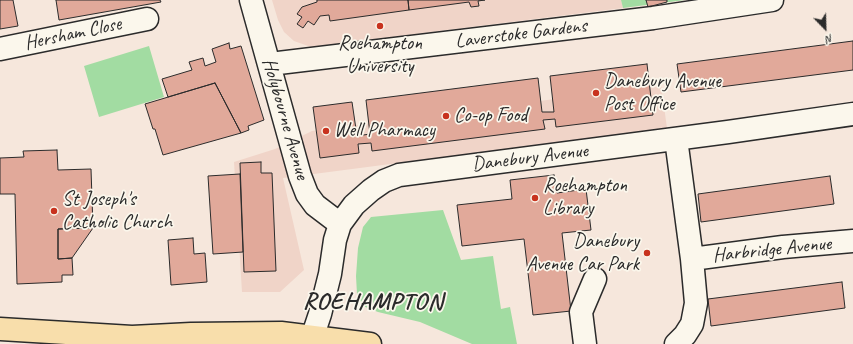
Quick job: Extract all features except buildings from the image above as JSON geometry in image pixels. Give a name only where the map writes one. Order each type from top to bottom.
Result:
[{"type":"highway","points":[[8,334],[126,340],[191,334],[281,333],[312,340],[370,344]]},
{"type":"street","name":"Holybourne Avenue","points":[[251,0],[300,176],[307,194],[315,205],[340,224]]},
{"type":"street","name":"Laverstoke Gardens","points":[[270,64],[653,18],[772,0]]},
{"type":"street","name":"Hersham Close","points":[[0,49],[147,19]]},
{"type":"street","name":"Danebury Avenue","points":[[312,340],[323,303],[330,274],[335,240],[340,224],[354,205],[384,181],[399,175],[676,139],[853,114]]},
{"type":"street","name":"Harbridge Avenue","points":[[676,139],[692,259],[696,303],[695,315],[692,324],[685,335],[676,344]]},
{"type":"street","name":"Harbridge Avenue","points":[[692,259],[782,247],[853,241]]},
{"type":"street","points":[[585,344],[581,312],[595,279]]},
{"type":"shaded area","name":"Roehampton University","points":[[272,0],[621,0],[623,8],[311,47],[294,41],[284,32],[278,20]]},
{"type":"shaded area","points":[[661,85],[667,128],[283,178],[304,270],[280,292],[242,292],[234,162],[275,149],[312,131]]},
{"type":"green space","points":[[621,0],[685,0],[623,8]]},
{"type":"green space","points":[[149,46],[164,97],[99,117],[84,66]]},
{"type":"green space","points":[[443,210],[461,260],[493,256],[501,309],[510,307],[517,344],[472,344],[420,322],[378,312],[363,306],[357,294],[356,276],[358,248],[363,227],[371,217]]},
{"type":"place","name":"Roehampton University","points":[[380,26]]},
{"type":"place","name":"Danebury Avenue Post Office","points":[[596,93]]},
{"type":"place","name":"Co-op Food","points":[[446,116]]},
{"type":"place","name":"Well Pharmacy","points":[[326,131]]},
{"type":"place","name":"Roehampton Library","points":[[535,198]]},
{"type":"place","name":"St Joseph's Catholic Church","points":[[54,211]]},
{"type":"place","name":"Danebury Avenue Car Park","points":[[647,253]]},
{"type":"district","name":"ROEHAMPTON","points":[[373,303]]}]
